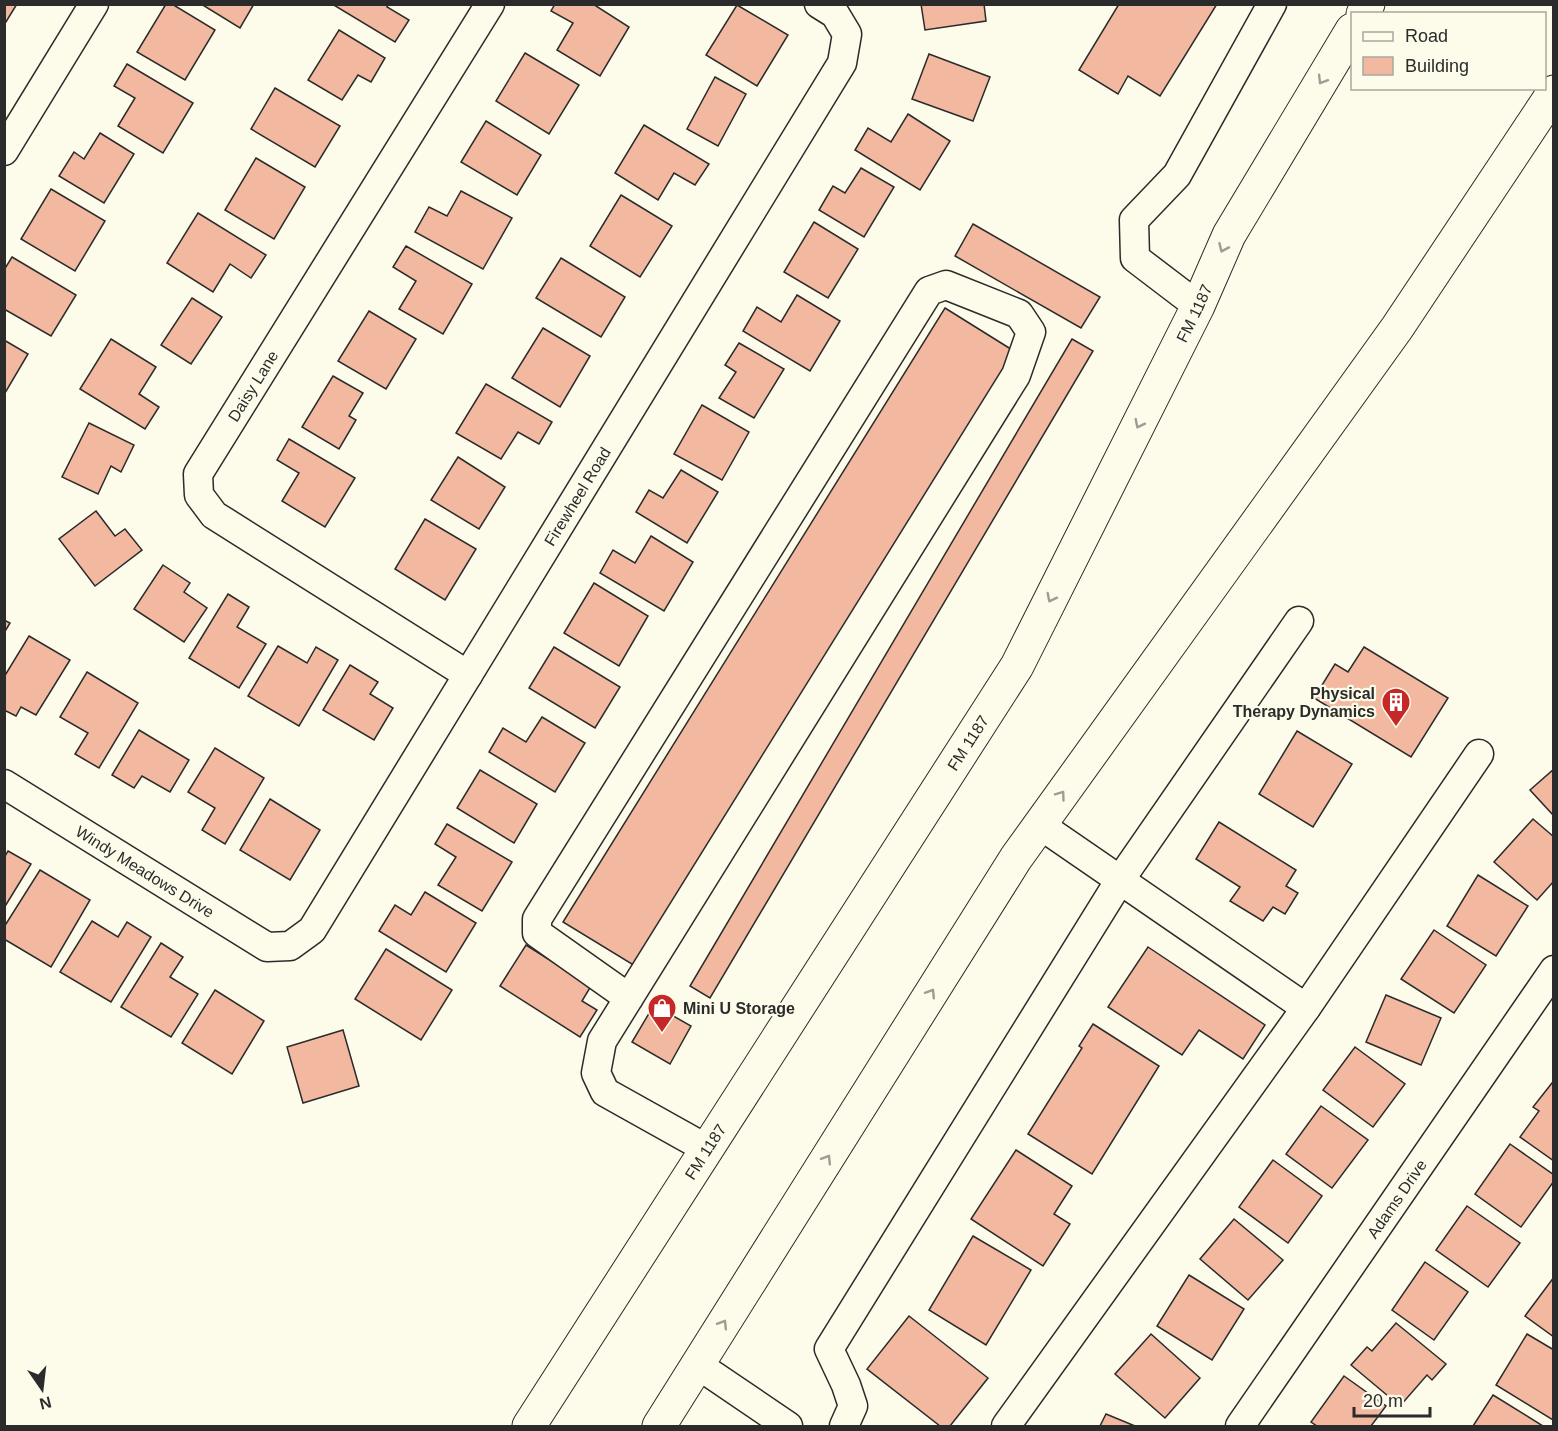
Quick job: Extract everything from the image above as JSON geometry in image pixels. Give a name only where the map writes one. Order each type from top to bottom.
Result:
[{"type":"main road","name":"FM 1187","points":[[529,1426],[1017,666],[1198,306],[1229,234],[1351,33]]},
{"type":"main road","points":[[659,1426],[1016,858],[1397,328],[1554,92]]},
{"type":"street","points":[[4,152],[94,4]]},
{"type":"street","name":"Daisy Lane","points":[[468,675],[213,515],[199,495],[198,474],[490,4]]},
{"type":"street","name":"Firewheel Road","points":[[290,946],[312,930],[842,63],[847,34],[835,14],[819,4]]},
{"type":"street","points":[[1198,306],[1135,258],[1134,220],[1177,175],[1272,4]]},
{"type":"street","points":[[629,998],[537,933],[537,919],[929,291],[946,285],[1019,314],[1031,332],[1017,375],[629,998],[602,1041],[596,1073],[605,1092],[707,1149]]},
{"type":"street","points":[[844,1426],[853,1406],[829,1349],[1120,880],[1299,621]]},
{"type":"street","points":[[1006,1426],[1306,1008],[1479,754]]},
{"type":"street","name":"Windy Meadows Drive","points":[[4,784],[267,947],[290,946]]},
{"type":"street","points":[[1040,825],[1306,1008]]},
{"type":"street","name":"Adams Drive","points":[[1240,1426],[1554,970]]},
{"type":"street","points":[[698,1365],[788,1426]]},
{"type":"building","points":[[4,4],[17,4],[4,25]]},
{"type":"building","points":[[166,4],[172,4],[215,30],[185,80],[137,52]]},
{"type":"building","points":[[201,4],[254,4],[240,28]]},
{"type":"building","points":[[332,4],[388,4],[387,7],[409,20],[395,42]]},
{"type":"building","points":[[555,4],[593,4],[629,27],[600,76],[557,50],[573,23],[551,11]]},
{"type":"building","points":[[921,4],[984,4],[986,21],[925,30]]},
{"type":"building","points":[[1119,4],[1217,4],[1160,96],[1128,76],[1118,94],[1079,70]]},
{"type":"building","points":[[737,5],[788,35],[757,86],[706,55]]},
{"type":"building","points":[[339,30],[385,58],[371,82],[358,75],[342,100],[308,80]]},
{"type":"building","points":[[525,53],[579,85],[549,134],[496,101]]},
{"type":"building","points":[[929,54],[990,77],[973,121],[912,99]]},
{"type":"building","points":[[127,64],[193,103],[163,153],[118,126],[135,98],[114,86]]},
{"type":"building","points":[[715,77],[746,94],[718,146],[687,129]]},
{"type":"building","points":[[275,88],[340,126],[315,167],[251,129]]},
{"type":"building","points":[[908,114],[950,141],[920,190],[855,150],[868,128],[891,142]]},
{"type":"building","points":[[486,121],[541,155],[517,195],[461,162]]},
{"type":"building","points":[[644,125],[709,164],[695,185],[674,173],[658,200],[615,173]]},
{"type":"building","points":[[100,133],[134,154],[104,203],[59,176],[74,152],[84,159]]},
{"type":"building","points":[[256,158],[305,187],[274,239],[225,210]]},
{"type":"building","points":[[861,168],[894,187],[864,237],[819,210],[833,186],[845,193]]},
{"type":"building","points":[[51,189],[105,221],[75,271],[21,239]]},
{"type":"building","points":[[461,191],[512,218],[483,269],[415,232],[429,207],[447,216]]},
{"type":"building","points":[[621,195],[672,226],[640,277],[590,246]]},
{"type":"building","points":[[198,213],[266,255],[251,278],[230,264],[213,292],[167,263]]},
{"type":"building","points":[[814,222],[858,249],[828,298],[784,272]]},
{"type":"building","points":[[973,224],[1100,297],[1081,328],[955,256]]},
{"type":"building","points":[[406,246],[472,284],[443,334],[399,309],[416,281],[393,267]]},
{"type":"building","points":[[12,257],[76,295],[51,336],[4,309],[4,270]]},
{"type":"building","points":[[561,258],[625,297],[601,337],[536,298]]},
{"type":"building","points":[[797,295],[840,321],[810,371],[743,331],[757,307],[781,322]]},
{"type":"building","points":[[192,298],[222,317],[191,364],[161,345]]},
{"type":"building","points":[[945,308],[1022,356],[640,969],[563,922]]},
{"type":"building","points":[[369,311],[416,339],[386,389],[338,361]]},
{"type":"building","points":[[543,328],[590,356],[560,407],[512,378]]},
{"type":"building","points":[[111,339],[156,367],[139,394],[159,407],[145,429],[80,389]]},
{"type":"building","points":[[1072,339],[1093,351],[710,998],[690,986]]},
{"type":"building","points":[[4,340],[28,354],[5,393],[4,393]]},
{"type":"building","points":[[739,343],[784,369],[754,418],[719,398],[736,372],[725,365]]},
{"type":"building","points":[[333,376],[363,393],[349,416],[356,420],[339,449],[302,427]]},
{"type":"building","points":[[486,384],[552,422],[539,444],[518,432],[501,459],[456,433]]},
{"type":"building","points":[[702,405],[749,432],[722,480],[674,454]]},
{"type":"building","points":[[89,423],[134,445],[121,472],[111,466],[98,494],[62,477]]},
{"type":"building","points":[[289,439],[355,478],[325,527],[282,501],[299,473],[277,460]]},
{"type":"building","points":[[458,457],[505,487],[479,529],[431,500]]},
{"type":"building","points":[[681,470],[718,492],[687,543],[636,512],[649,490],[663,498]]},
{"type":"building","points":[[96,511],[115,536],[125,529],[142,550],[95,586],[59,539]]},
{"type":"building","points":[[425,519],[476,549],[445,600],[395,569]]},
{"type":"building","points":[[651,536],[693,562],[664,611],[600,573],[613,550],[635,563]]},
{"type":"building","points":[[163,565],[190,583],[184,592],[207,608],[184,642],[134,609]]},
{"type":"building","points":[[594,583],[648,616],[619,666],[564,633]]},
{"type":"building","points":[[228,594],[249,607],[237,627],[266,644],[239,688],[189,658]]},
{"type":"building","points":[[4,620],[10,623],[4,633]]},
{"type":"building","points":[[29,636],[70,660],[36,715],[21,707],[16,716],[4,710],[4,677]]},
{"type":"building","points":[[278,646],[307,663],[316,647],[338,660],[299,726],[248,696]]},
{"type":"building","points":[[554,647],[620,687],[595,728],[529,688]]},
{"type":"building","name":"Physical Therapy Dynamics","points":[[1364,647],[1448,698],[1411,757],[1314,698],[1335,664],[1348,672]]},
{"type":"building","points":[[350,665],[378,682],[370,694],[393,708],[374,740],[323,710]]},
{"type":"building","points":[[87,672],[138,703],[99,768],[75,754],[88,733],[60,717]]},
{"type":"building","points":[[542,717],[585,743],[555,792],[489,752],[503,728],[526,742]]},
{"type":"building","points":[[139,730],[189,760],[170,792],[142,776],[134,788],[112,775]]},
{"type":"building","points":[[1297,731],[1352,764],[1313,827],[1259,794]]},
{"type":"building","points":[[215,748],[264,778],[225,844],[202,830],[215,808],[188,792]]},
{"type":"building","points":[[1554,769],[1554,816],[1530,790]]},
{"type":"building","points":[[480,770],[537,804],[514,843],[457,808]]},
{"type":"building","points":[[270,799],[320,830],[290,880],[240,850]]},
{"type":"building","points":[[1533,819],[1554,837],[1554,881],[1537,900],[1494,862]]},
{"type":"building","points":[[1219,822],[1296,870],[1286,886],[1298,893],[1285,914],[1273,907],[1263,921],[1230,901],[1240,887],[1196,859]]},
{"type":"building","points":[[447,824],[512,862],[482,911],[438,885],[456,857],[435,844]]},
{"type":"building","points":[[8,851],[31,864],[4,908],[4,858]]},
{"type":"building","points":[[40,870],[90,900],[51,967],[4,939],[4,927]]},
{"type":"building","points":[[1478,875],[1528,906],[1496,956],[1447,926]]},
{"type":"building","points":[[425,892],[476,923],[446,972],[379,931],[395,905],[411,915]]},
{"type":"building","points":[[92,921],[118,937],[127,922],[151,937],[111,1002],[60,972]]},
{"type":"building","points":[[1434,930],[1486,965],[1454,1013],[1401,979]]},
{"type":"building","points":[[161,943],[183,957],[170,977],[198,994],[171,1037],[121,1007]]},
{"type":"building","points":[[526,945],[591,986],[582,1001],[597,1010],[580,1037],[500,986]]},
{"type":"building","points":[[1148,947],[1265,1025],[1243,1059],[1199,1030],[1182,1055],[1108,1007]]},
{"type":"building","points":[[386,949],[452,990],[421,1040],[355,999]]},
{"type":"building","points":[[215,990],[264,1021],[232,1074],[182,1043]]},
{"type":"building","points":[[1386,995],[1441,1018],[1421,1065],[1366,1042]]},
{"type":"building","name":"Mini U Storage","points":[[654,1005],[691,1026],[670,1064],[632,1042]]},
{"type":"building","points":[[1093,1024],[1159,1066],[1092,1174],[1028,1134],[1082,1048],[1079,1046]]},
{"type":"building","points":[[343,1030],[359,1086],[303,1103],[287,1047]]},
{"type":"building","points":[[1355,1047],[1405,1084],[1373,1127],[1323,1090]]},
{"type":"building","points":[[1552,1083],[1554,1084],[1554,1161],[1520,1137],[1539,1111],[1533,1107]]},
{"type":"building","points":[[1321,1106],[1368,1140],[1332,1188],[1286,1154]]},
{"type":"building","points":[[1510,1144],[1554,1175],[1554,1181],[1521,1227],[1475,1194]]},
{"type":"building","points":[[1016,1150],[1072,1186],[1054,1214],[1070,1224],[1043,1266],[971,1219]]},
{"type":"building","points":[[1273,1160],[1322,1196],[1288,1243],[1239,1207]]},
{"type":"building","points":[[1467,1206],[1520,1243],[1488,1287],[1436,1250]]},
{"type":"building","points":[[1234,1219],[1283,1260],[1248,1300],[1200,1259]]},
{"type":"building","points":[[973,1236],[1031,1270],[986,1345],[929,1310]]},
{"type":"building","points":[[1425,1262],[1468,1292],[1434,1340],[1392,1310]]},
{"type":"building","points":[[1189,1275],[1244,1309],[1212,1360],[1157,1326]]},
{"type":"building","points":[[1554,1277],[1554,1337],[1525,1316]]},
{"type":"building","points":[[909,1316],[988,1378],[950,1426],[940,1426],[867,1369]]},
{"type":"building","points":[[1396,1323],[1446,1364],[1432,1380],[1427,1375],[1400,1406],[1351,1365],[1367,1347],[1372,1351]]},
{"type":"building","points":[[1151,1334],[1200,1378],[1165,1418],[1115,1374]]},
{"type":"building","points":[[1527,1334],[1554,1350],[1553,1420],[1496,1385]]},
{"type":"building","points":[[1344,1376],[1386,1406],[1371,1426],[1317,1426],[1311,1422]]},
{"type":"building","points":[[1493,1395],[1543,1426],[1473,1426]]},
{"type":"building","points":[[1106,1414],[1135,1426],[1100,1426]]},
{"type":"place","name":"Physical Therapy Dynamics","points":[[1396,728]]},
{"type":"place","name":"Mini U Storage","points":[[662,1034]]}]
